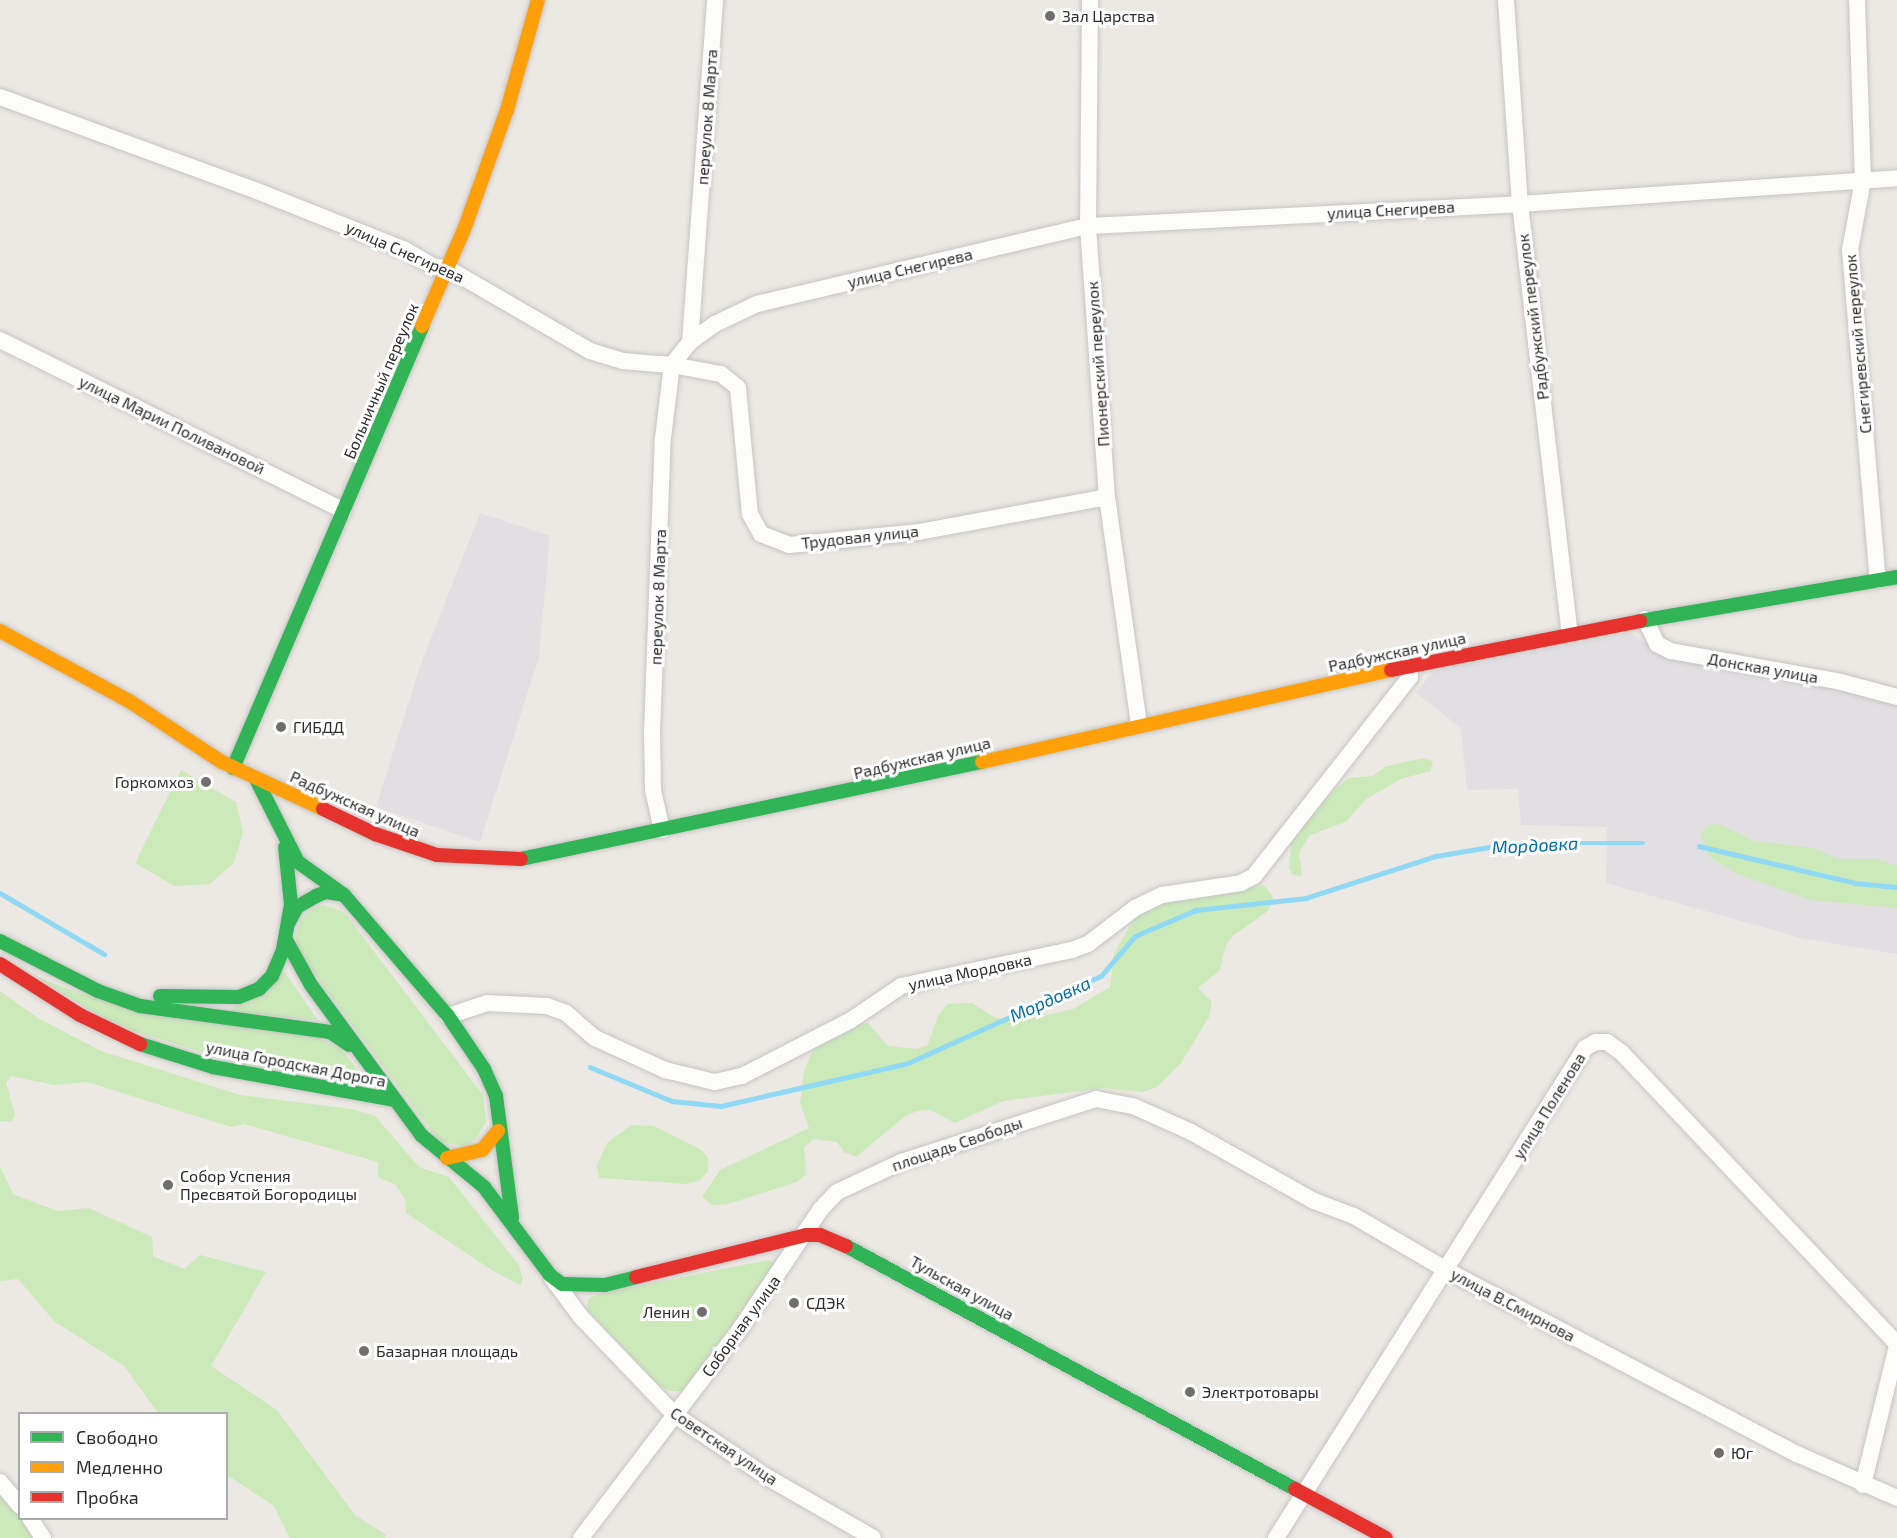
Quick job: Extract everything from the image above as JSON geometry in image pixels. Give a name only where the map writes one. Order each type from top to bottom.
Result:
[{"type":"main road","name":"Больничный переулок","points":[[233,768],[447,268],[489,164],[538,0]]},
{"type":"main road","name":"Радбужская улица","points":[[0,631],[129,701],[233,768],[408,847],[474,860],[537,858],[1407,666],[1645,619],[1897,577]]},
{"type":"main road","name":"улица Городская Дорога","points":[[256,779],[304,870],[344,895],[448,1016],[484,1069],[496,1096],[498,1131]]},
{"type":"main road","name":"улица Городская Дорога","points":[[54,968],[136,993],[213,999],[239,997],[259,989],[272,976],[286,940],[290,917],[291,886],[284,834]]},
{"type":"main road","points":[[290,917],[297,907],[316,896],[326,892],[344,895]]},
{"type":"main road","name":"улица Городская Дорога","points":[[286,940],[311,985],[356,1049],[421,1135],[447,1158]]},
{"type":"main road","name":"улица Городская Дорога","points":[[0,941],[98,992],[140,1006],[330,1032],[356,1049]]},
{"type":"main road","name":"улица Городская Дорога","points":[[0,964],[80,1015],[140,1044],[213,1067],[394,1100]]},
{"type":"main road","points":[[447,1158],[482,1150],[492,1144],[498,1131]]},
{"type":"main road","name":"Тульская улица","points":[[498,1131],[513,1225]]},
{"type":"main road","name":"Тульская улица","points":[[447,1158],[484,1187],[550,1275],[562,1284],[578,1287],[605,1285],[806,1235],[836,1240],[1386,1538]]},
{"type":"street","name":"переулок 8 Марта","points":[[690,342],[715,0]]},
{"type":"street","name":"Пионерский переулок","points":[[1090,0],[1088,226],[1107,497],[1139,725]]},
{"type":"street","name":"Радбужский переулок","points":[[1506,0],[1520,204],[1570,633]]},
{"type":"street","name":"Снегиревский переулок","points":[[1857,0],[1863,180],[1850,249],[1878,580]]},
{"type":"street","name":"улица Снегирева","points":[[0,97],[252,189],[405,250],[434,267],[447,268],[590,351],[623,361],[672,365],[690,342],[715,324],[757,304],[1088,226],[1520,204],[1897,178]]},
{"type":"street","name":"улица Марии Поливановой","points":[[0,340],[343,510]]},
{"type":"street","name":"переулок 8 Марта","points":[[662,830],[653,790],[652,732],[663,438],[672,365]]},
{"type":"street","name":"Трудовая улица","points":[[672,365],[722,374],[738,388],[750,514],[761,534],[789,545],[919,532],[1107,497]]},
{"type":"street","name":"Донская улица","points":[[1645,619],[1657,644],[1671,651],[1820,678],[1897,697]]},
{"type":"street","name":"улица Мордовка","points":[[448,1016],[487,1003],[547,1006],[566,1013],[595,1038],[665,1070],[715,1082],[742,1076],[851,1020],[901,986],[1072,950],[1088,944],[1135,908],[1162,895],[1241,883],[1254,876],[1410,677],[1407,666]]},
{"type":"street","name":"улица Поленова","points":[[1276,1538],[1354,1418],[1393,1348],[1448,1271],[1585,1048],[1596,1042],[1607,1042],[1622,1053],[1897,1345]]},
{"type":"street","name":"площадь Свободы","points":[[806,1235],[821,1209],[837,1192],[866,1175],[1076,1104],[1096,1099],[1132,1106]]},
{"type":"street","name":"улица В.Смирнова","points":[[1132,1106],[1191,1132],[1314,1201],[1353,1216],[1448,1271],[1786,1449],[1863,1485],[1897,1498]]},
{"type":"street","name":"Соборная улица","points":[[581,1538],[675,1416],[806,1235]]},
{"type":"street","name":"Советская улица","points":[[550,1275],[580,1316],[675,1416],[767,1477],[873,1538]]},
{"type":"street","points":[[1863,1485],[1897,1345]]},
{"type":"street","points":[[0,1482],[18,1504]]},
{"type":"street","points":[[31,1520],[43,1538]]},
{"type":"shaded area","points":[[480,513],[550,536],[539,657],[480,842],[376,807],[419,669]]},
{"type":"shaded area","points":[[1630,633],[1654,648],[1897,701],[1897,954],[1805,939],[1606,883],[1607,827],[1521,825],[1518,789],[1467,790],[1461,728],[1416,693],[1430,675],[1436,670]]},
{"type":"green space","points":[[1424,758],[1433,762],[1430,771],[1401,779],[1366,799],[1347,821],[1309,836],[1299,853],[1302,876],[1293,875],[1289,868],[1292,838],[1318,804],[1349,778],[1372,776],[1387,766]]},
{"type":"green space","points":[[181,770],[236,802],[243,832],[234,863],[210,884],[174,886],[135,863]]},
{"type":"green space","points":[[1719,824],[1754,841],[1814,848],[1838,859],[1877,859],[1897,866],[1897,908],[1811,900],[1737,874],[1710,857],[1701,834],[1708,825]]},
{"type":"green space","points":[[1264,885],[1273,897],[1268,911],[1234,935],[1226,945],[1220,970],[1198,988],[1212,1002],[1209,1017],[1181,1063],[1157,1087],[1143,1092],[1104,1088],[1003,1101],[955,1123],[930,1110],[917,1111],[904,1117],[856,1157],[844,1152],[837,1142],[814,1139],[804,1147],[806,1174],[797,1182],[728,1204],[712,1205],[702,1197],[720,1170],[809,1128],[800,1103],[804,1071],[815,1045],[855,1023],[868,1023],[888,1046],[916,1049],[927,1046],[938,1016],[947,1004],[972,1003],[994,1017],[1015,1022],[1073,1009],[1110,987],[1114,953],[1135,917],[1169,897]]},
{"type":"green space","points":[[324,905],[344,912],[483,1095],[486,1122],[475,1140],[464,1146],[440,1142],[298,952],[296,936],[300,921],[312,909]]},
{"type":"green space","points":[[283,970],[318,1020],[227,1012]]},
{"type":"green space","points":[[33,975],[79,993],[312,1035],[341,1049],[368,1083],[244,1065],[114,1025]]},
{"type":"green space","points":[[0,991],[38,1018],[101,1051],[240,1095],[352,1109],[375,1116],[419,1167],[449,1177],[519,1265],[523,1280],[520,1285],[493,1271],[406,1213],[405,1199],[396,1185],[378,1177],[378,1162],[244,1124],[231,1127],[87,1082],[54,1085],[11,1076],[6,1083],[15,1115],[11,1122],[0,1121]]},
{"type":"green space","points":[[631,1125],[654,1126],[700,1149],[708,1158],[708,1171],[700,1180],[687,1184],[599,1178],[597,1165],[607,1143]]},
{"type":"green space","points":[[0,1166],[13,1194],[57,1211],[89,1208],[152,1237],[153,1256],[184,1269],[200,1255],[266,1272],[211,1366],[277,1410],[355,1515],[386,1535],[384,1538],[290,1538],[274,1506],[228,1476],[228,1412],[157,1412],[124,1366],[54,1321],[18,1279],[0,1281]]},
{"type":"green space","points":[[768,1260],[777,1265],[684,1391],[670,1391],[659,1386],[589,1312],[587,1305],[588,1299],[598,1294]]},
{"type":"green space","points":[[0,1475],[18,1497],[18,1520],[38,1520],[49,1538],[0,1538]]},
{"type":"waterway","name":"Мордовка","points":[[590,1067],[672,1101],[721,1106],[908,1063],[1101,976],[1135,936],[1196,910],[1306,898],[1436,856],[1513,843],[1643,843]]},
{"type":"waterway","name":"Мордовка","points":[[1699,846],[1855,883],[1897,887]]},
{"type":"waterway","name":"Мордовка","points":[[0,893],[104,954]]},
{"type":"traffic: fast","points":[[233,768],[422,326]]},
{"type":"traffic: fast","points":[[1640,621],[1897,577]]},
{"type":"traffic: fast","points":[[521,859],[982,762]]},
{"type":"traffic: fast","points":[[256,779],[298,862],[344,895],[448,1016],[484,1069],[496,1096],[512,1218]]},
{"type":"traffic: fast","points":[[160,996],[239,997],[259,989],[272,976],[283,950],[291,904],[285,847]]},
{"type":"traffic: fast","points":[[289,922],[297,907],[316,896],[326,892],[344,895]]},
{"type":"traffic: fast","points":[[286,940],[311,985],[421,1135],[484,1187],[550,1275],[562,1284],[605,1285],[636,1277]]},
{"type":"traffic: fast","points":[[0,941],[98,991],[140,1006],[330,1032],[349,1045]]},
{"type":"traffic: fast","points":[[140,1044],[213,1067],[394,1100]]},
{"type":"traffic: fast","points":[[846,1246],[1295,1489]]},
{"type":"traffic: slow","points":[[422,326],[465,227],[507,110],[538,0]]},
{"type":"traffic: slow","points":[[0,631],[129,701],[222,762],[323,809]]},
{"type":"traffic: slow","points":[[982,762],[1391,670]]},
{"type":"traffic: slow","points":[[447,1158],[482,1150],[498,1131]]},
{"type":"traffic: jam","points":[[1391,670],[1640,621]]},
{"type":"traffic: jam","points":[[323,809],[375,834],[437,855],[521,859]]},
{"type":"traffic: jam","points":[[0,964],[80,1015],[140,1044]]},
{"type":"traffic: jam","points":[[636,1277],[806,1235],[820,1235],[846,1246]]},
{"type":"traffic: jam","points":[[1295,1489],[1386,1538]]},
{"type":"place","name":"Зал Царства","points":[[1050,16]]},
{"type":"place","name":"ГИБДД","points":[[281,727]]},
{"type":"place","name":"Горкомхоз","points":[[206,782]]},
{"type":"place","name":"Собор Успения Пресвятой Богородицы","points":[[168,1185]]},
{"type":"place","name":"СДЭК","points":[[794,1303]]},
{"type":"place","name":"Ленин","points":[[702,1312]]},
{"type":"place","name":"Базарная площадь","points":[[364,1351]]},
{"type":"place","name":"Электротовары","points":[[1190,1392]]},
{"type":"place","name":"Юг","points":[[1719,1453]]}]
